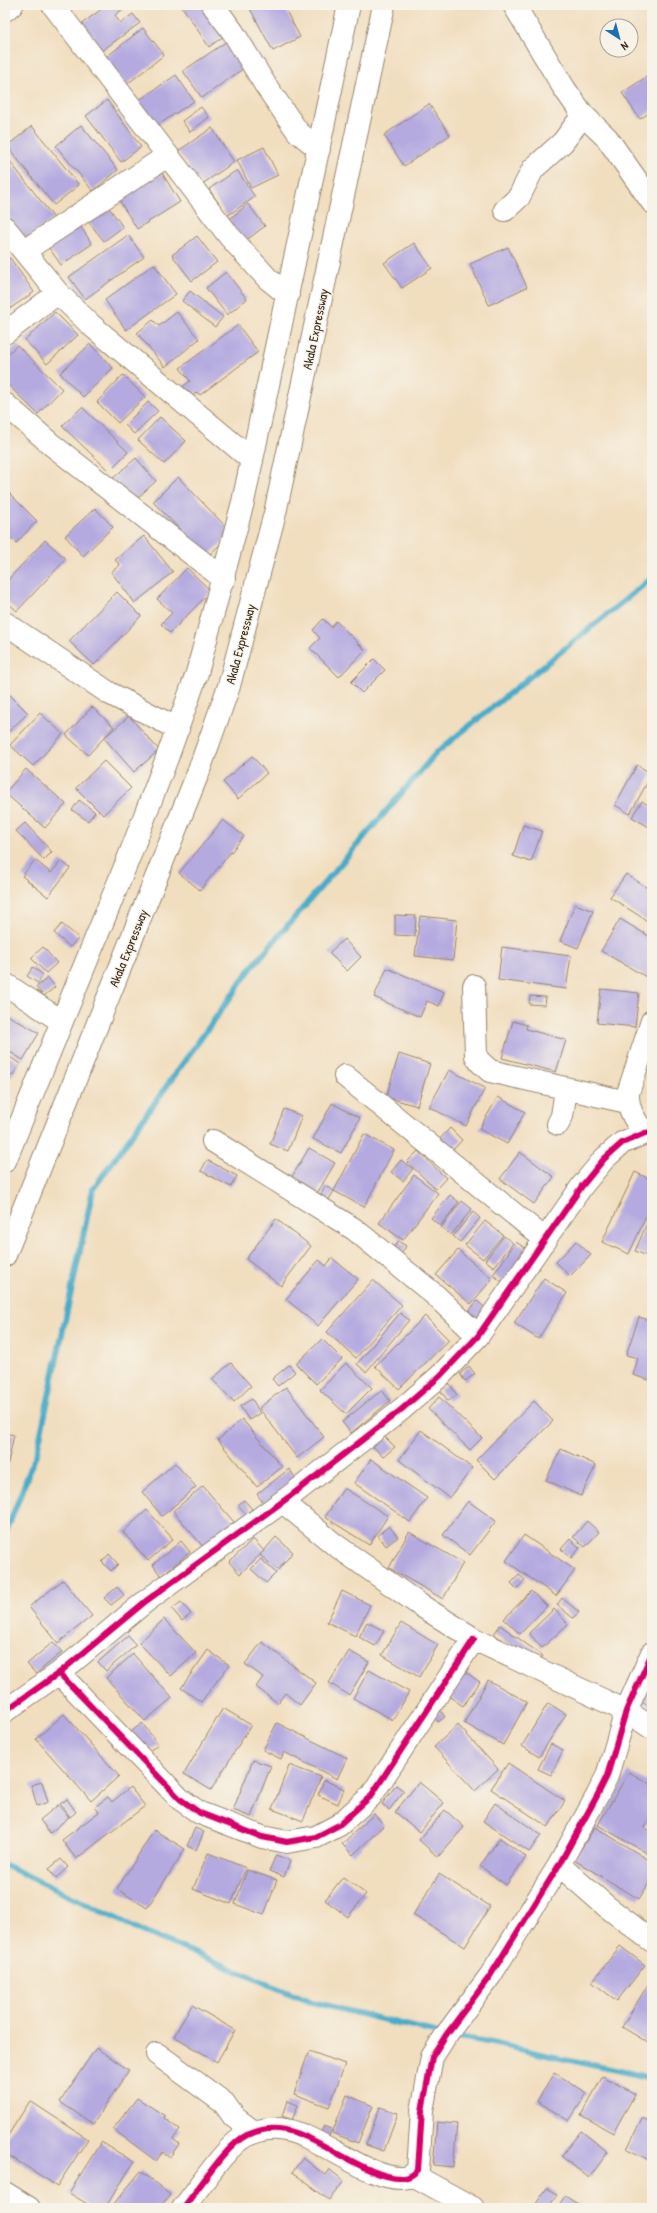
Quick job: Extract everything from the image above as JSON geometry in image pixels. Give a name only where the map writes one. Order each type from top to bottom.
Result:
[{"type":"street","points":[[5,10],[12,5]]},
{"type":"street","points":[[53,5],[230,237],[268,278],[288,295]]},
{"type":"street","points":[[213,5],[233,32],[266,86],[298,132],[319,149]]},
{"type":"street","points":[[5,1162],[61,1021],[129,857],[178,729],[197,673],[224,579],[252,460],[350,5]]},
{"type":"street","name":"Akala Expressway","points":[[5,1255],[190,794],[229,686],[275,513],[384,5]]},
{"type":"street","points":[[514,5],[564,88],[583,115],[607,138],[652,202]]},
{"type":"street","points":[[505,210],[519,197],[533,169],[563,142],[583,115]]},
{"type":"street","points":[[24,251],[167,156]]},
{"type":"street","points":[[5,228],[58,293],[91,325],[252,460]]},
{"type":"street","points":[[5,333],[58,293]]},
{"type":"street","points":[[5,404],[52,445],[224,579]]},
{"type":"street","points":[[5,623],[109,693],[178,729]]},
{"type":"street","points":[[5,984],[61,1021]]},
{"type":"street","points":[[474,986],[476,1056],[490,1071],[566,1090],[627,1102]]},
{"type":"street","points":[[5,1711],[59,1673],[146,1601],[283,1502],[402,1409],[440,1376],[478,1336],[582,1186],[604,1159],[622,1143],[648,1133],[632,1115],[627,1102],[628,1092],[652,1021]]},
{"type":"street","points":[[345,1076],[546,1240]]},
{"type":"street","points":[[558,1124],[562,1116],[566,1090]]},
{"type":"street","points":[[213,1141],[354,1229],[435,1295],[478,1336]]},
{"type":"street","points":[[283,1502],[334,1544],[420,1605],[474,1639],[626,1711],[652,1728]]},
{"type":"street","points":[[59,1673],[180,1799],[200,1813],[262,1837],[287,1842],[316,1837],[339,1826],[371,1796],[474,1639]]},
{"type":"street","points":[[183,2208],[232,2148],[245,2136],[254,2132],[280,2129],[301,2136],[393,2178],[404,2178],[413,2175],[418,2170],[422,2111],[432,2057],[446,2035],[490,1976],[559,1865],[607,1776],[626,1711],[652,1653]]},
{"type":"street","points":[[559,1865],[606,1906],[652,1941]]},
{"type":"street","points":[[157,2054],[224,2103],[234,2117],[254,2132]]},
{"type":"street","points":[[413,2175],[441,2200],[473,2208]]},
{"type":"street","points":[[5,2193],[29,2208]]},
{"type":"building","points":[[107,5],[128,5],[115,15],[120,23],[133,14],[140,23],[100,52],[80,25]]},
{"type":"building","points":[[181,5],[203,5],[224,36],[209,47]]},
{"type":"building","points":[[248,5],[283,5],[300,37],[273,51]]},
{"type":"building","points":[[143,28],[164,55],[126,85],[105,58]]},
{"type":"building","points":[[226,42],[244,68],[202,98],[183,71]]},
{"type":"building","points":[[652,73],[652,111],[640,119],[622,93]]},
{"type":"building","points":[[176,75],[194,101],[155,127],[138,101]]},
{"type":"building","points":[[107,100],[141,147],[121,162],[86,116]]},
{"type":"building","points":[[429,104],[450,135],[404,166],[384,135]]},
{"type":"building","points":[[201,107],[209,117],[190,132],[182,121]]},
{"type":"building","points":[[81,125],[118,170],[93,191],[56,146]]},
{"type":"building","points":[[32,126],[79,185],[54,205],[7,146]]},
{"type":"building","points":[[212,128],[234,162],[201,185],[178,151]]},
{"type":"building","points":[[264,147],[278,175],[251,188],[237,160]]},
{"type":"building","points":[[5,155],[54,218],[25,240],[5,214]]},
{"type":"building","points":[[237,170],[255,197],[227,216],[209,189]]},
{"type":"building","points":[[162,173],[180,202],[137,229],[119,200]]},
{"type":"building","points":[[248,204],[265,226],[244,242],[228,220]]},
{"type":"building","points":[[107,205],[123,227],[104,241],[87,220]]},
{"type":"building","points":[[79,224],[92,244],[61,265],[47,245]]},
{"type":"building","points":[[128,235],[144,257],[85,299],[69,277]]},
{"type":"building","points":[[197,236],[217,262],[192,281],[172,255]]},
{"type":"building","points":[[414,243],[432,268],[402,288],[384,263]]},
{"type":"building","points":[[508,247],[527,287],[489,305],[470,264]]},
{"type":"building","points":[[10,258],[34,292],[5,312],[5,261]]},
{"type":"building","points":[[154,264],[176,294],[126,330],[105,300]]},
{"type":"building","points":[[226,272],[247,299],[227,315],[206,288]]},
{"type":"building","points":[[190,291],[223,317],[215,327],[182,301]]},
{"type":"building","points":[[55,312],[78,335],[47,364],[25,340]]},
{"type":"building","points":[[177,312],[199,339],[165,367],[137,333],[153,320],[159,326]]},
{"type":"building","points":[[238,325],[258,352],[200,395],[197,392],[189,399],[180,389],[190,381],[180,368]]},
{"type":"building","points":[[90,344],[113,368],[83,397],[60,373]]},
{"type":"building","points":[[17,345],[62,389],[38,414],[5,382],[5,357]]},
{"type":"building","points":[[123,375],[145,397],[118,423],[97,402]]},
{"type":"building","points":[[148,402],[158,411],[134,434],[125,425]]},
{"type":"building","points":[[82,407],[128,452],[109,471],[62,426]]},
{"type":"building","points":[[160,417],[186,441],[164,464],[138,440]]},
{"type":"building","points":[[136,458],[156,481],[133,502],[112,479]]},
{"type":"building","points":[[178,477],[232,533],[207,557],[153,502]]},
{"type":"building","points":[[8,492],[37,521],[16,543],[5,532],[5,495]]},
{"type":"building","points":[[95,508],[113,527],[83,556],[65,536]]},
{"type":"building","points":[[144,536],[173,572],[135,603],[111,572],[120,565],[115,560]]},
{"type":"building","points":[[45,540],[66,559],[17,611],[5,600],[5,583]]},
{"type":"building","points":[[187,568],[211,591],[170,633],[161,624],[172,613],[157,599]]},
{"type":"building","points":[[117,592],[141,616],[94,665],[69,641]]},
{"type":"building","points":[[323,619],[331,627],[336,621],[365,650],[339,677],[310,648],[320,638],[313,630]]},
{"type":"building","points":[[374,659],[385,670],[362,693],[351,682]]},
{"type":"building","points":[[8,693],[28,713],[5,735],[5,696]]},
{"type":"building","points":[[92,707],[114,727],[88,755],[66,735]]},
{"type":"building","points":[[40,713],[63,734],[33,766],[10,745]]},
{"type":"building","points":[[129,716],[159,750],[134,772],[104,738]]},
{"type":"building","points":[[252,756],[267,773],[238,799],[223,782]]},
{"type":"building","points":[[104,761],[131,788],[103,815],[76,788]]},
{"type":"building","points":[[637,765],[652,774],[630,814],[615,805]]},
{"type":"building","points":[[26,769],[66,804],[45,828],[5,793]]},
{"type":"building","points":[[79,800],[95,812],[88,821],[72,810]]},
{"type":"building","points":[[642,801],[652,808],[652,822],[649,827],[632,817]]},
{"type":"building","points":[[223,820],[244,836],[200,890],[179,873]]},
{"type":"building","points":[[25,823],[52,852],[44,860],[16,831]]},
{"type":"building","points":[[523,825],[542,831],[531,862],[513,856]]},
{"type":"building","points":[[35,860],[51,873],[61,861],[70,868],[48,897],[22,876]]},
{"type":"building","points":[[626,874],[652,891],[652,924],[610,897]]},
{"type":"building","points":[[575,904],[593,911],[578,948],[560,941]]},
{"type":"building","points":[[395,915],[416,916],[415,936],[395,935]]},
{"type":"building","points":[[420,916],[457,920],[453,960],[415,956]]},
{"type":"building","points":[[620,919],[652,938],[652,972],[648,978],[601,951]]},
{"type":"building","points":[[62,924],[79,938],[70,947],[54,933]]},
{"type":"building","points":[[344,939],[361,957],[347,971],[329,953]]},
{"type":"building","points":[[43,947],[57,963],[46,973],[31,958]]},
{"type":"building","points":[[502,947],[571,956],[566,989],[498,980]]},
{"type":"building","points":[[33,967],[43,975],[38,983],[27,976]]},
{"type":"building","points":[[387,968],[444,992],[439,1006],[427,1001],[420,1017],[374,997]]},
{"type":"building","points":[[48,978],[55,987],[44,996],[36,987]]},
{"type":"building","points":[[601,989],[639,993],[635,1027],[597,1023]]},
{"type":"building","points":[[530,996],[546,997],[545,1005],[529,1004]]},
{"type":"building","points":[[7,1015],[39,1033],[23,1060],[5,1049],[5,1018]]},
{"type":"building","points":[[513,1021],[527,1025],[526,1029],[566,1040],[556,1072],[502,1058]]},
{"type":"building","points":[[399,1054],[430,1064],[417,1106],[386,1097]]},
{"type":"building","points":[[7,1055],[20,1064],[12,1076],[5,1071],[5,1059]]},
{"type":"building","points":[[449,1070],[485,1088],[466,1126],[429,1107]]},
{"type":"building","points":[[498,1097],[525,1112],[507,1144],[479,1129]]},
{"type":"building","points":[[332,1103],[360,1118],[341,1153],[313,1139]]},
{"type":"building","points":[[284,1109],[302,1116],[288,1151],[270,1144]]},
{"type":"building","points":[[450,1128],[462,1140],[450,1153],[438,1141]]},
{"type":"building","points":[[364,1134],[394,1150],[364,1207],[334,1191]]},
{"type":"building","points":[[309,1148],[335,1163],[316,1195],[290,1180]]},
{"type":"building","points":[[418,1151],[446,1178],[436,1189],[407,1162]]},
{"type":"building","points":[[520,1152],[554,1177],[534,1204],[500,1179]]},
{"type":"building","points":[[207,1160],[237,1176],[231,1187],[201,1171]]},
{"type":"building","points":[[401,1160],[413,1169],[403,1181],[391,1172]]},
{"type":"building","points":[[635,1172],[652,1180],[652,1203],[629,1254],[602,1242]]},
{"type":"building","points":[[414,1175],[438,1193],[403,1240],[379,1223]]},
{"type":"building","points":[[325,1186],[334,1191],[328,1201],[320,1197]]},
{"type":"building","points":[[450,1195],[459,1202],[440,1226],[431,1218]]},
{"type":"building","points":[[462,1201],[472,1209],[451,1235],[441,1227]]},
{"type":"building","points":[[473,1212],[480,1218],[460,1242],[453,1236]]},
{"type":"building","points":[[652,1212],[652,1258],[635,1251]]},
{"type":"building","points":[[276,1219],[311,1246],[281,1286],[246,1259]]},
{"type":"building","points":[[485,1221],[503,1235],[483,1259],[465,1245]]},
{"type":"building","points":[[504,1236],[513,1243],[494,1267],[485,1260]]},
{"type":"building","points":[[398,1241],[406,1246],[399,1258],[391,1252]]},
{"type":"building","points":[[576,1241],[591,1255],[570,1276],[556,1262]]},
{"type":"building","points":[[516,1242],[528,1250],[505,1284],[493,1275]]},
{"type":"building","points":[[458,1250],[492,1279],[471,1304],[436,1275]]},
{"type":"building","points":[[332,1258],[358,1279],[318,1326],[286,1299],[319,1260],[326,1266]]},
{"type":"building","points":[[544,1278],[567,1293],[538,1339],[514,1323]]},
{"type":"building","points":[[373,1280],[402,1305],[356,1358],[327,1332]]},
{"type":"building","points":[[477,1301],[487,1309],[475,1324],[465,1316]]},
{"type":"building","points":[[400,1313],[409,1320],[366,1372],[357,1364]]},
{"type":"building","points":[[425,1316],[449,1340],[399,1389],[375,1366]]},
{"type":"building","points":[[639,1317],[652,1321],[652,1381],[633,1375],[638,1358],[626,1355]]},
{"type":"building","points":[[322,1339],[342,1359],[316,1384],[296,1364]]},
{"type":"building","points":[[231,1363],[251,1386],[234,1402],[212,1379]]},
{"type":"building","points":[[346,1363],[372,1388],[346,1414],[320,1390]]},
{"type":"building","points":[[289,1365],[295,1372],[278,1386],[272,1379]]},
{"type":"building","points":[[469,1366],[475,1374],[465,1381],[460,1374]]},
{"type":"building","points":[[449,1383],[457,1395],[448,1401],[440,1390]]},
{"type":"building","points":[[286,1387],[324,1437],[297,1458],[259,1408]]},
{"type":"building","points":[[382,1390],[390,1401],[351,1433],[342,1422]]},
{"type":"building","points":[[439,1397],[482,1438],[470,1450],[428,1409]]},
{"type":"building","points":[[252,1399],[260,1413],[249,1420],[240,1406]]},
{"type":"building","points":[[534,1401],[553,1421],[495,1479],[476,1460]]},
{"type":"building","points":[[242,1419],[282,1467],[257,1487],[218,1440]]},
{"type":"building","points":[[421,1430],[472,1468],[450,1498],[399,1460]]},
{"type":"building","points":[[5,1433],[14,1435],[6,1472],[5,1472]]},
{"type":"building","points":[[383,1435],[395,1447],[383,1457],[372,1445]]},
{"type":"building","points":[[561,1449],[596,1465],[581,1496],[546,1480]]},
{"type":"building","points":[[371,1459],[427,1498],[410,1522],[354,1483]]},
{"type":"building","points":[[175,1463],[196,1487],[162,1516],[142,1492]]},
{"type":"building","points":[[289,1469],[296,1478],[264,1504],[257,1494]]},
{"type":"building","points":[[203,1486],[234,1522],[204,1548],[173,1511]]},
{"type":"building","points":[[344,1488],[388,1516],[369,1545],[325,1517]]},
{"type":"building","points":[[244,1500],[252,1509],[246,1514],[238,1505]]},
{"type":"building","points":[[468,1501],[496,1521],[470,1555],[443,1535]]},
{"type":"building","points":[[147,1510],[173,1539],[148,1561],[123,1532]]},
{"type":"building","points":[[587,1521],[599,1532],[585,1547],[573,1537]]},
{"type":"building","points":[[389,1526],[398,1537],[386,1546],[378,1535]]},
{"type":"building","points":[[409,1532],[463,1563],[443,1599],[389,1568]]},
{"type":"building","points":[[524,1535],[575,1570],[556,1596],[506,1561]]},
{"type":"building","points":[[276,1537],[293,1552],[278,1570],[260,1555]]},
{"type":"building","points":[[253,1539],[264,1551],[240,1574],[229,1562]]},
{"type":"building","points":[[570,1539],[580,1548],[571,1558],[561,1549]]},
{"type":"building","points":[[181,1541],[190,1552],[161,1576],[153,1565]]},
{"type":"building","points":[[109,1554],[118,1564],[111,1571],[102,1562]]},
{"type":"building","points":[[261,1559],[276,1573],[266,1583],[251,1569]]},
{"type":"building","points":[[519,1575],[525,1580],[517,1589],[511,1583]]},
{"type":"building","points":[[63,1580],[92,1616],[58,1643],[29,1607]]},
{"type":"building","points":[[117,1587],[124,1595],[111,1605],[104,1598]]},
{"type":"building","points":[[342,1591],[370,1605],[355,1636],[327,1622]]},
{"type":"building","points":[[531,1591],[547,1606],[520,1634],[504,1619]]},
{"type":"building","points":[[562,1598],[579,1612],[573,1618],[557,1605]]},
{"type":"building","points":[[181,1602],[191,1614],[182,1621],[172,1609]]},
{"type":"building","points":[[554,1609],[568,1624],[542,1648],[529,1633]]},
{"type":"building","points":[[164,1619],[196,1653],[171,1676],[139,1643]]},
{"type":"building","points":[[367,1622],[384,1631],[375,1646],[359,1637]]},
{"type":"building","points":[[401,1623],[438,1645],[419,1677],[382,1655]]},
{"type":"building","points":[[500,1625],[543,1656],[536,1665],[494,1634]]},
{"type":"building","points":[[128,1636],[136,1645],[106,1671],[98,1662]]},
{"type":"building","points":[[53,1642],[62,1652],[36,1674],[27,1664]]},
{"type":"building","points":[[262,1642],[316,1683],[300,1705],[285,1693],[278,1703],[256,1687],[263,1677],[245,1664]]},
{"type":"building","points":[[208,1650],[229,1665],[201,1702],[181,1688]]},
{"type":"building","points":[[349,1651],[369,1662],[349,1695],[329,1683]]},
{"type":"building","points":[[133,1654],[172,1698],[145,1721],[106,1678]]},
{"type":"building","points":[[369,1670],[409,1692],[393,1720],[353,1698]]},
{"type":"building","points":[[464,1671],[480,1682],[463,1706],[447,1695]]},
{"type":"building","points":[[488,1680],[527,1702],[503,1745],[464,1723]]},
{"type":"building","points":[[649,1685],[652,1687],[652,1709],[638,1699]]},
{"type":"building","points":[[548,1703],[566,1714],[539,1757],[522,1746]]},
{"type":"building","points":[[223,1708],[251,1725],[211,1790],[184,1774]]},
{"type":"building","points":[[441,1711],[445,1717],[438,1722],[434,1717]]},
{"type":"building","points":[[64,1714],[119,1776],[91,1801],[36,1739]]},
{"type":"building","points":[[142,1723],[158,1744],[147,1753],[131,1732]]},
{"type":"building","points":[[277,1723],[347,1758],[337,1779],[284,1752],[281,1759],[263,1750]]},
{"type":"building","points":[[458,1725],[498,1769],[475,1791],[434,1747]]},
{"type":"building","points":[[551,1744],[563,1750],[551,1775],[538,1769]]},
{"type":"building","points":[[253,1760],[271,1766],[251,1817],[233,1810]]},
{"type":"building","points":[[508,1763],[565,1801],[548,1827],[491,1789]]},
{"type":"building","points":[[289,1765],[321,1777],[303,1821],[272,1809]]},
{"type":"building","points":[[629,1772],[652,1785],[652,1816],[644,1827],[652,1832],[652,1856],[598,1825]]},
{"type":"building","points":[[324,1780],[344,1789],[338,1804],[318,1795]]},
{"type":"building","points":[[42,1782],[48,1802],[37,1806],[31,1785]]},
{"type":"building","points":[[419,1782],[444,1803],[420,1832],[395,1812]]},
{"type":"building","points":[[396,1785],[404,1791],[389,1810],[382,1804]]},
{"type":"building","points":[[130,1787],[145,1806],[76,1859],[62,1840],[99,1812],[95,1807],[108,1797],[112,1802]]},
{"type":"building","points":[[67,1799],[76,1812],[70,1817],[60,1804]]},
{"type":"building","points":[[495,1803],[541,1835],[529,1852],[483,1821]]},
{"type":"building","points":[[58,1805],[69,1817],[50,1833],[40,1820]]},
{"type":"building","points":[[445,1810],[464,1827],[438,1857],[419,1840]]},
{"type":"building","points":[[374,1814],[384,1825],[353,1855],[342,1844]]},
{"type":"building","points":[[595,1827],[652,1862],[652,1878],[639,1899],[574,1860]]},
{"type":"building","points":[[195,1828],[204,1832],[196,1850],[187,1846]]},
{"type":"building","points":[[154,1830],[185,1849],[147,1908],[117,1889]]},
{"type":"building","points":[[500,1838],[526,1857],[506,1885],[480,1866]]},
{"type":"building","points":[[208,1853],[246,1868],[231,1904],[193,1889]]},
{"type":"building","points":[[276,1855],[290,1861],[284,1877],[269,1871]]},
{"type":"building","points":[[61,1859],[68,1867],[56,1878],[49,1869]]},
{"type":"building","points":[[247,1870],[277,1880],[264,1915],[235,1904]]},
{"type":"building","points":[[439,1874],[490,1906],[465,1947],[413,1915]]},
{"type":"building","points":[[343,1877],[366,1894],[348,1917],[325,1900]]},
{"type":"building","points":[[620,1946],[645,1965],[617,2001],[592,1982]]},
{"type":"building","points":[[652,1978],[652,2045],[622,2027]]},
{"type":"building","points":[[192,2005],[235,2030],[217,2062],[174,2036]]},
{"type":"building","points":[[96,2048],[129,2070],[93,2124],[60,2102]]},
{"type":"building","points":[[309,2051],[345,2064],[329,2107],[294,2094]]},
{"type":"building","points":[[555,2073],[587,2093],[569,2121],[537,2101]]},
{"type":"building","points":[[603,2076],[635,2094],[613,2133],[581,2115]]},
{"type":"building","points":[[347,2095],[373,2106],[358,2143],[332,2133]]},
{"type":"building","points":[[137,2098],[165,2116],[164,2118],[180,2130],[173,2139],[179,2144],[170,2157],[163,2152],[156,2161],[113,2129]]},
{"type":"building","points":[[30,2101],[88,2139],[57,2186],[5,2153],[5,2140]]},
{"type":"building","points":[[287,2101],[298,2105],[292,2120],[282,2116]]},
{"type":"building","points":[[380,2107],[398,2113],[384,2151],[366,2145]]},
{"type":"building","points":[[642,2118],[652,2122],[652,2161],[627,2149]]},
{"type":"building","points":[[437,2122],[457,2124],[453,2167],[433,2165]]},
{"type":"building","points":[[324,2126],[332,2129],[327,2140],[319,2136]]},
{"type":"building","points":[[581,2131],[608,2152],[589,2178],[561,2156]]},
{"type":"building","points":[[101,2142],[134,2162],[105,2208],[94,2208],[69,2193]]},
{"type":"building","points":[[303,2158],[325,2175],[329,2169],[344,2181],[329,2200],[292,2172]]},
{"type":"building","points":[[141,2171],[170,2195],[159,2208],[111,2207]]},
{"type":"building","points":[[547,2188],[557,2195],[548,2208],[533,2208]]},
{"type":"building","points":[[565,2196],[584,2208],[557,2208]]},
{"type":"waterway","points":[[5,1535],[37,1452],[93,1189],[252,967],[437,752],[652,578]]},
{"type":"waterway","points":[[5,1865],[142,1931],[308,2001],[442,2034]]},
{"type":"waterway","points":[[451,2036],[482,2041],[652,2078]]},
{"type":"cycle path","points":[[5,1711],[59,1673],[146,1601],[289,1497],[402,1409],[440,1376],[478,1336],[582,1186],[604,1159],[622,1143],[645,1133],[652,1132]]},
{"type":"cycle path","points":[[59,1673],[180,1799],[200,1813],[262,1837],[287,1842],[316,1837],[339,1825],[371,1796],[474,1639]]},
{"type":"cycle path","points":[[183,2208],[230,2148],[247,2135],[267,2129],[279,2129],[309,2138],[374,2172],[389,2177],[405,2178],[411,2176],[418,2170],[422,2111],[432,2057],[446,2035],[490,1976],[559,1865],[597,1796],[607,1776],[626,1711],[652,1653]]}]
